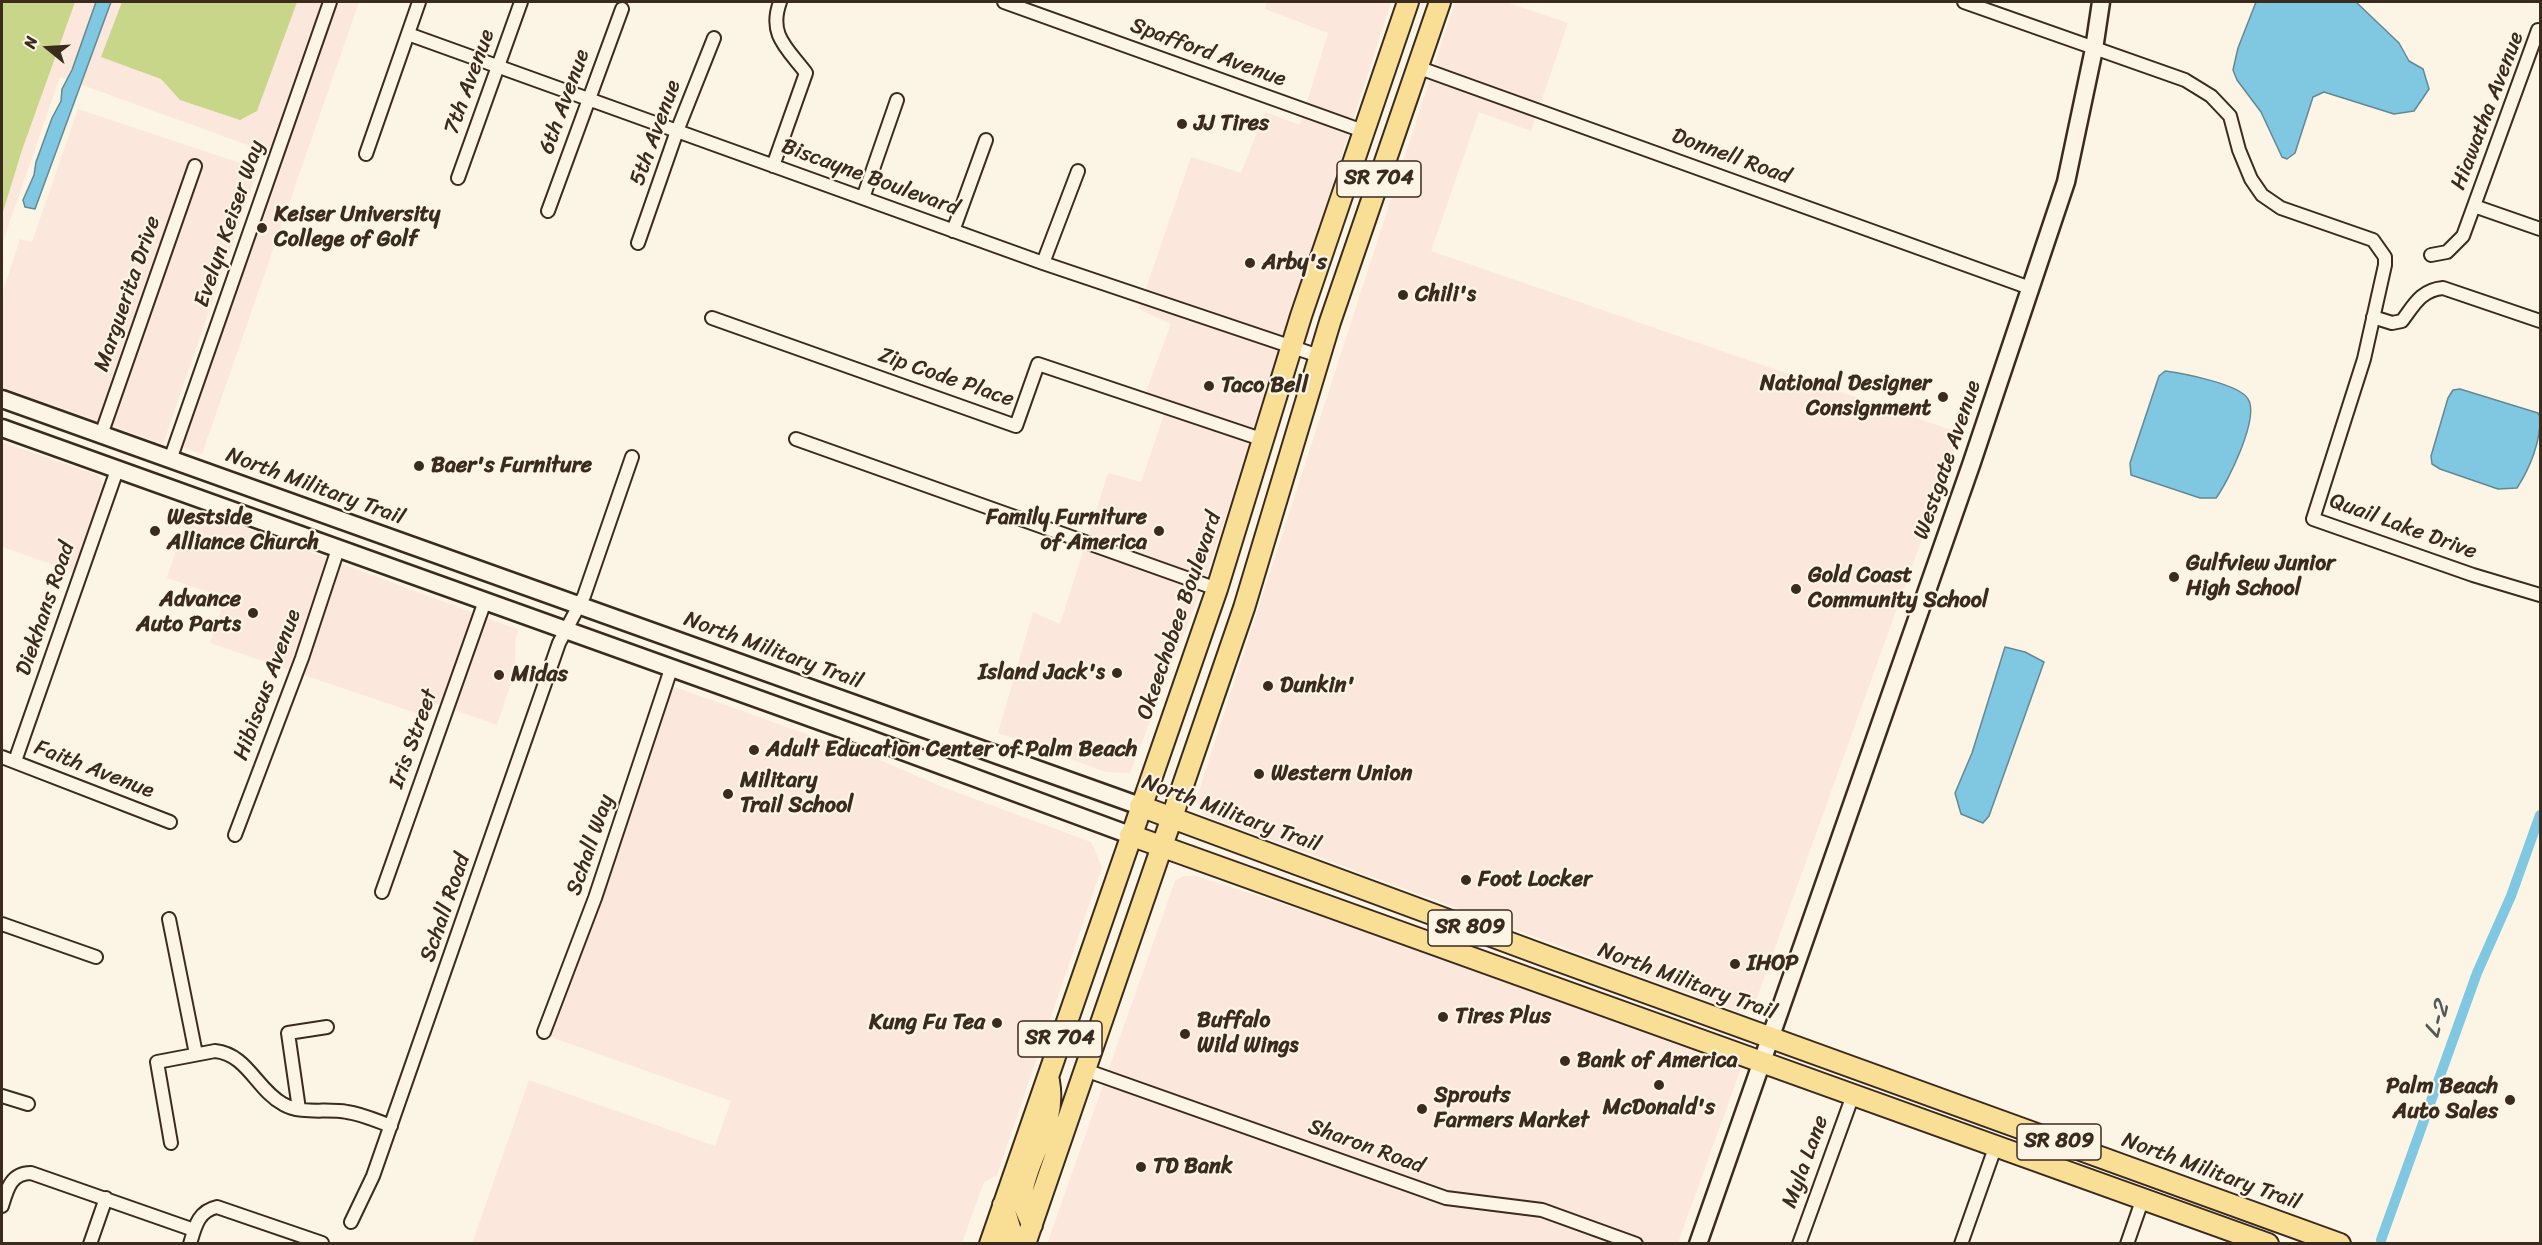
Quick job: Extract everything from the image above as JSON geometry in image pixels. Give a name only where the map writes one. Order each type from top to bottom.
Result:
[{"type":"main road","name":"Okeechobee Boulevard","points":[[990,1244],[1217,589],[1292,347],[1408,2]]},
{"type":"main road","name":"SR 704","points":[[1025,1244],[1244,608],[1319,356],[1440,2]]},
{"type":"main road","name":"Westgate Avenue","points":[[1698,1244],[2066,182],[2094,49],[2101,2]]},
{"type":"main road","name":"North Military Trail","points":[[2,399],[578,607],[1140,806],[1548,957],[2340,1244]]},
{"type":"main road","name":"SR 809","points":[[2,428],[566,630],[1162,848],[2268,1244]]},
{"type":"main road","points":[[119,470],[151,464],[163,457]]},
{"type":"main road","points":[[338,549],[375,534]]},
{"type":"main road","points":[[710,683],[722,671],[745,666]]},
{"type":"main road","points":[[1404,934],[1436,934],[1528,964],[1548,957]]},
{"type":"main road","points":[[1032,1225],[1022,1193],[1050,1114],[1052,1100],[1048,1074]]},
{"type":"main road","points":[[2111,1187],[2136,1185],[2151,1176]]},
{"type":"main road","points":[[2143,1198],[2154,1189],[2175,1184]]},
{"type":"main road","points":[[1003,1205],[1011,1231],[1010,1244]]},
{"type":"street","name":"Evelyn Keiser Way","points":[[163,457],[330,2]]},
{"type":"street","points":[[366,154],[419,2]]},
{"type":"street","name":"7th Avenue","points":[[458,178],[521,2]]},
{"type":"street","points":[[773,166],[806,73],[776,30],[774,20],[780,2]]},
{"type":"street","name":"Spafford Avenue","points":[[1004,2],[1364,131]]},
{"type":"street","points":[[1964,2],[2094,49]]},
{"type":"street","name":"6th Avenue","points":[[548,211],[587,99],[622,9]]},
{"type":"street","name":"Hiawatha Avenue","points":[[2431,255],[2447,252],[2459,243],[2538,30],[2541,31]]},
{"type":"street","name":"Biscayne Boulevard","points":[[408,34],[1043,263],[1319,356]]},
{"type":"street","name":"5th Avenue","points":[[638,243],[677,131],[714,38]]},
{"type":"street","name":"Quail Lake Drive","points":[[2094,49],[2185,80],[2211,96],[2230,116],[2239,150],[2251,179],[2262,195],[2281,208],[2373,240],[2385,256],[2373,317],[2343,427],[2313,519],[2473,575],[2541,595]]},
{"type":"street","name":"Donnell Road","points":[[1417,67],[2030,288]]},
{"type":"street","points":[[863,198],[897,100]]},
{"type":"street","points":[[953,231],[986,140]]},
{"type":"street","name":"Marguerita Drive","points":[[101,435],[195,166]]},
{"type":"street","points":[[1043,263],[1078,171]]},
{"type":"street","points":[[2474,206],[2541,229]]},
{"type":"street","points":[[2373,317],[2392,323],[2402,321],[2420,297],[2430,289],[2443,288],[2541,321]]},
{"type":"street","name":"Zip Code Place","points":[[712,318],[1016,426],[1038,364],[1264,441]]},
{"type":"street","points":[[796,439],[1217,589]]},
{"type":"street","name":"Schall Road","points":[[351,1222],[373,1176],[566,630],[578,607],[632,457]]},
{"type":"street","name":"Diekhans Road","points":[[15,761],[119,470]]},
{"type":"street","name":"Hibiscus Avenue","points":[[235,835],[302,658],[338,549]]},
{"type":"street","name":"Iris Street","points":[[382,892],[485,601]]},
{"type":"street","name":"Schall Way","points":[[544,1032],[595,898],[671,669]]},
{"type":"street","name":"Faith Avenue","points":[[2,757],[170,822]]},
{"type":"street","points":[[169,919],[196,1054]]},
{"type":"street","points":[[2,924],[96,957]]},
{"type":"street","points":[[298,1109],[288,1033],[327,1027]]},
{"type":"street","points":[[171,1143],[157,1062],[196,1054],[225,1052],[240,1061],[274,1098],[287,1107],[348,1112],[391,1126]]},
{"type":"street","name":"Sharon Road","points":[[1085,1070],[1446,1198],[1542,1210],[1636,1244]]},
{"type":"street","name":"Myla Lane","points":[[1799,1244],[1852,1095]]},
{"type":"street","points":[[2,1096],[27,1104]]},
{"type":"street","points":[[1961,1244],[1996,1145]]},
{"type":"street","points":[[2,1206],[8,1187],[17,1175],[31,1173],[194,1230]]},
{"type":"street","points":[[90,1244],[106,1198]]},
{"type":"street","points":[[2127,1244],[2143,1198]]},
{"type":"street","points":[[190,1244],[203,1212],[217,1207],[322,1243]]},
{"type":"shaded area","name":"Keiser University College of Golf","points":[[2,2],[359,2],[202,454],[167,442],[270,153],[60,77],[2,244]]},
{"type":"shaded area","points":[[1267,2],[1391,2],[1209,569],[1130,773],[1106,772],[998,733],[1033,612],[1060,624],[1108,473],[1141,482],[1169,400],[1146,392],[1171,324],[1139,309],[1191,157],[1241,173],[1265,112],[1300,125],[1328,33],[1265,9]]},
{"type":"shaded area","points":[[1455,2],[1506,2],[1568,23],[1531,131],[1479,112],[1431,251],[1960,433],[1754,1006],[1737,1011],[1204,815],[1196,800]]},
{"type":"shaded area","points":[[78,109],[258,169],[163,444],[2,387],[2,294],[20,239],[32,242]]},
{"type":"shaded area","points":[[2,442],[98,475],[105,487],[75,572],[2,547]]},
{"type":"shaded area","points":[[190,507],[519,630],[515,640],[515,672],[497,725],[427,700],[422,715],[210,643],[225,598],[167,578]]},
{"type":"shaded area","points":[[672,686],[882,761],[940,786],[1091,842],[1102,867],[997,1175],[984,1182],[962,1243],[472,1244],[529,1080],[715,1146],[731,1101],[551,1037]]},
{"type":"shaded area","points":[[1184,876],[1196,876],[1342,923],[1741,1068],[1678,1243],[1047,1244],[1175,881]]},
{"type":"green space","points":[[2,2],[75,2],[22,150],[2,215]]},
{"type":"green space","points":[[122,2],[297,2],[257,111],[240,120],[180,100],[161,79],[101,57]]},
{"type":"water","points":[[96,2],[111,2],[35,209],[25,207],[23,200],[34,175],[36,162],[52,118],[61,101],[62,89],[72,70]]},
{"type":"water","points":[[2256,2],[2356,2],[2399,43],[2409,61],[2423,69],[2429,89],[2414,111],[2394,114],[2324,92],[2313,97],[2295,153],[2287,159],[2282,157],[2261,112],[2237,80],[2233,70],[2238,48]]},
{"type":"water","points":[[2165,371],[2222,384],[2243,394],[2248,399],[2251,408],[2246,434],[2235,464],[2216,498],[2200,498],[2131,475],[2130,463],[2159,376]]},
{"type":"water","points":[[2460,389],[2538,413],[2540,426],[2537,445],[2517,488],[2498,489],[2440,469],[2432,464],[2431,456],[2448,398],[2453,390]]},
{"type":"water","points":[[2005,647],[2025,652],[2044,662],[1989,816],[1983,823],[1961,814],[1955,793],[1972,753]]},
{"type":"waterway","name":"L-2","points":[[2381,1240],[2477,973],[2511,896],[2540,815]]},
{"type":"place","name":"JJ Tires","points":[[1182,124]]},
{"type":"place","name":"Keiser University College of Golf","points":[[262,228]]},
{"type":"place","name":"Arby's","points":[[1250,263]]},
{"type":"place","name":"Chili's","points":[[1403,295]]},
{"type":"place","name":"Taco Bell","points":[[1209,386]]},
{"type":"place","name":"National Designer Consignment","points":[[1943,397]]},
{"type":"place","name":"Baer's Furniture","points":[[419,466]]},
{"type":"place","name":"Westside Alliance Church","points":[[155,531]]},
{"type":"place","name":"Family Furniture of America","points":[[1159,531]]},
{"type":"place","name":"Gulfview Junior High School","points":[[2174,577]]},
{"type":"place","name":"Gold Coast Community School","points":[[1796,589]]},
{"type":"place","name":"Advance Auto Parts","points":[[253,613]]},
{"type":"place","name":"Island Jack's","points":[[1117,673]]},
{"type":"place","name":"Midas","points":[[499,675]]},
{"type":"place","name":"Dunkin'","points":[[1268,686]]},
{"type":"place","name":"Adult Education Center of Palm Beach","points":[[754,750]]},
{"type":"place","name":"Western Union","points":[[1259,774]]},
{"type":"place","name":"Military Trail School","points":[[728,794]]},
{"type":"place","name":"Foot Locker","points":[[1466,880]]},
{"type":"place","name":"IHOP","points":[[1735,964]]},
{"type":"place","name":"Tires Plus","points":[[1443,1017]]},
{"type":"place","name":"Kung Fu Tea","points":[[997,1023]]},
{"type":"place","name":"Buffalo Wild Wings","points":[[1185,1034]]},
{"type":"place","name":"Bank of America","points":[[1565,1061]]},
{"type":"place","name":"McDonald's","points":[[1659,1085]]},
{"type":"place","name":"Palm Beach Auto Sales","points":[[2510,1100]]},
{"type":"place","name":"Sprouts Farmers Market","points":[[1422,1109]]},
{"type":"place","name":"TD Bank","points":[[1141,1167]]}]
